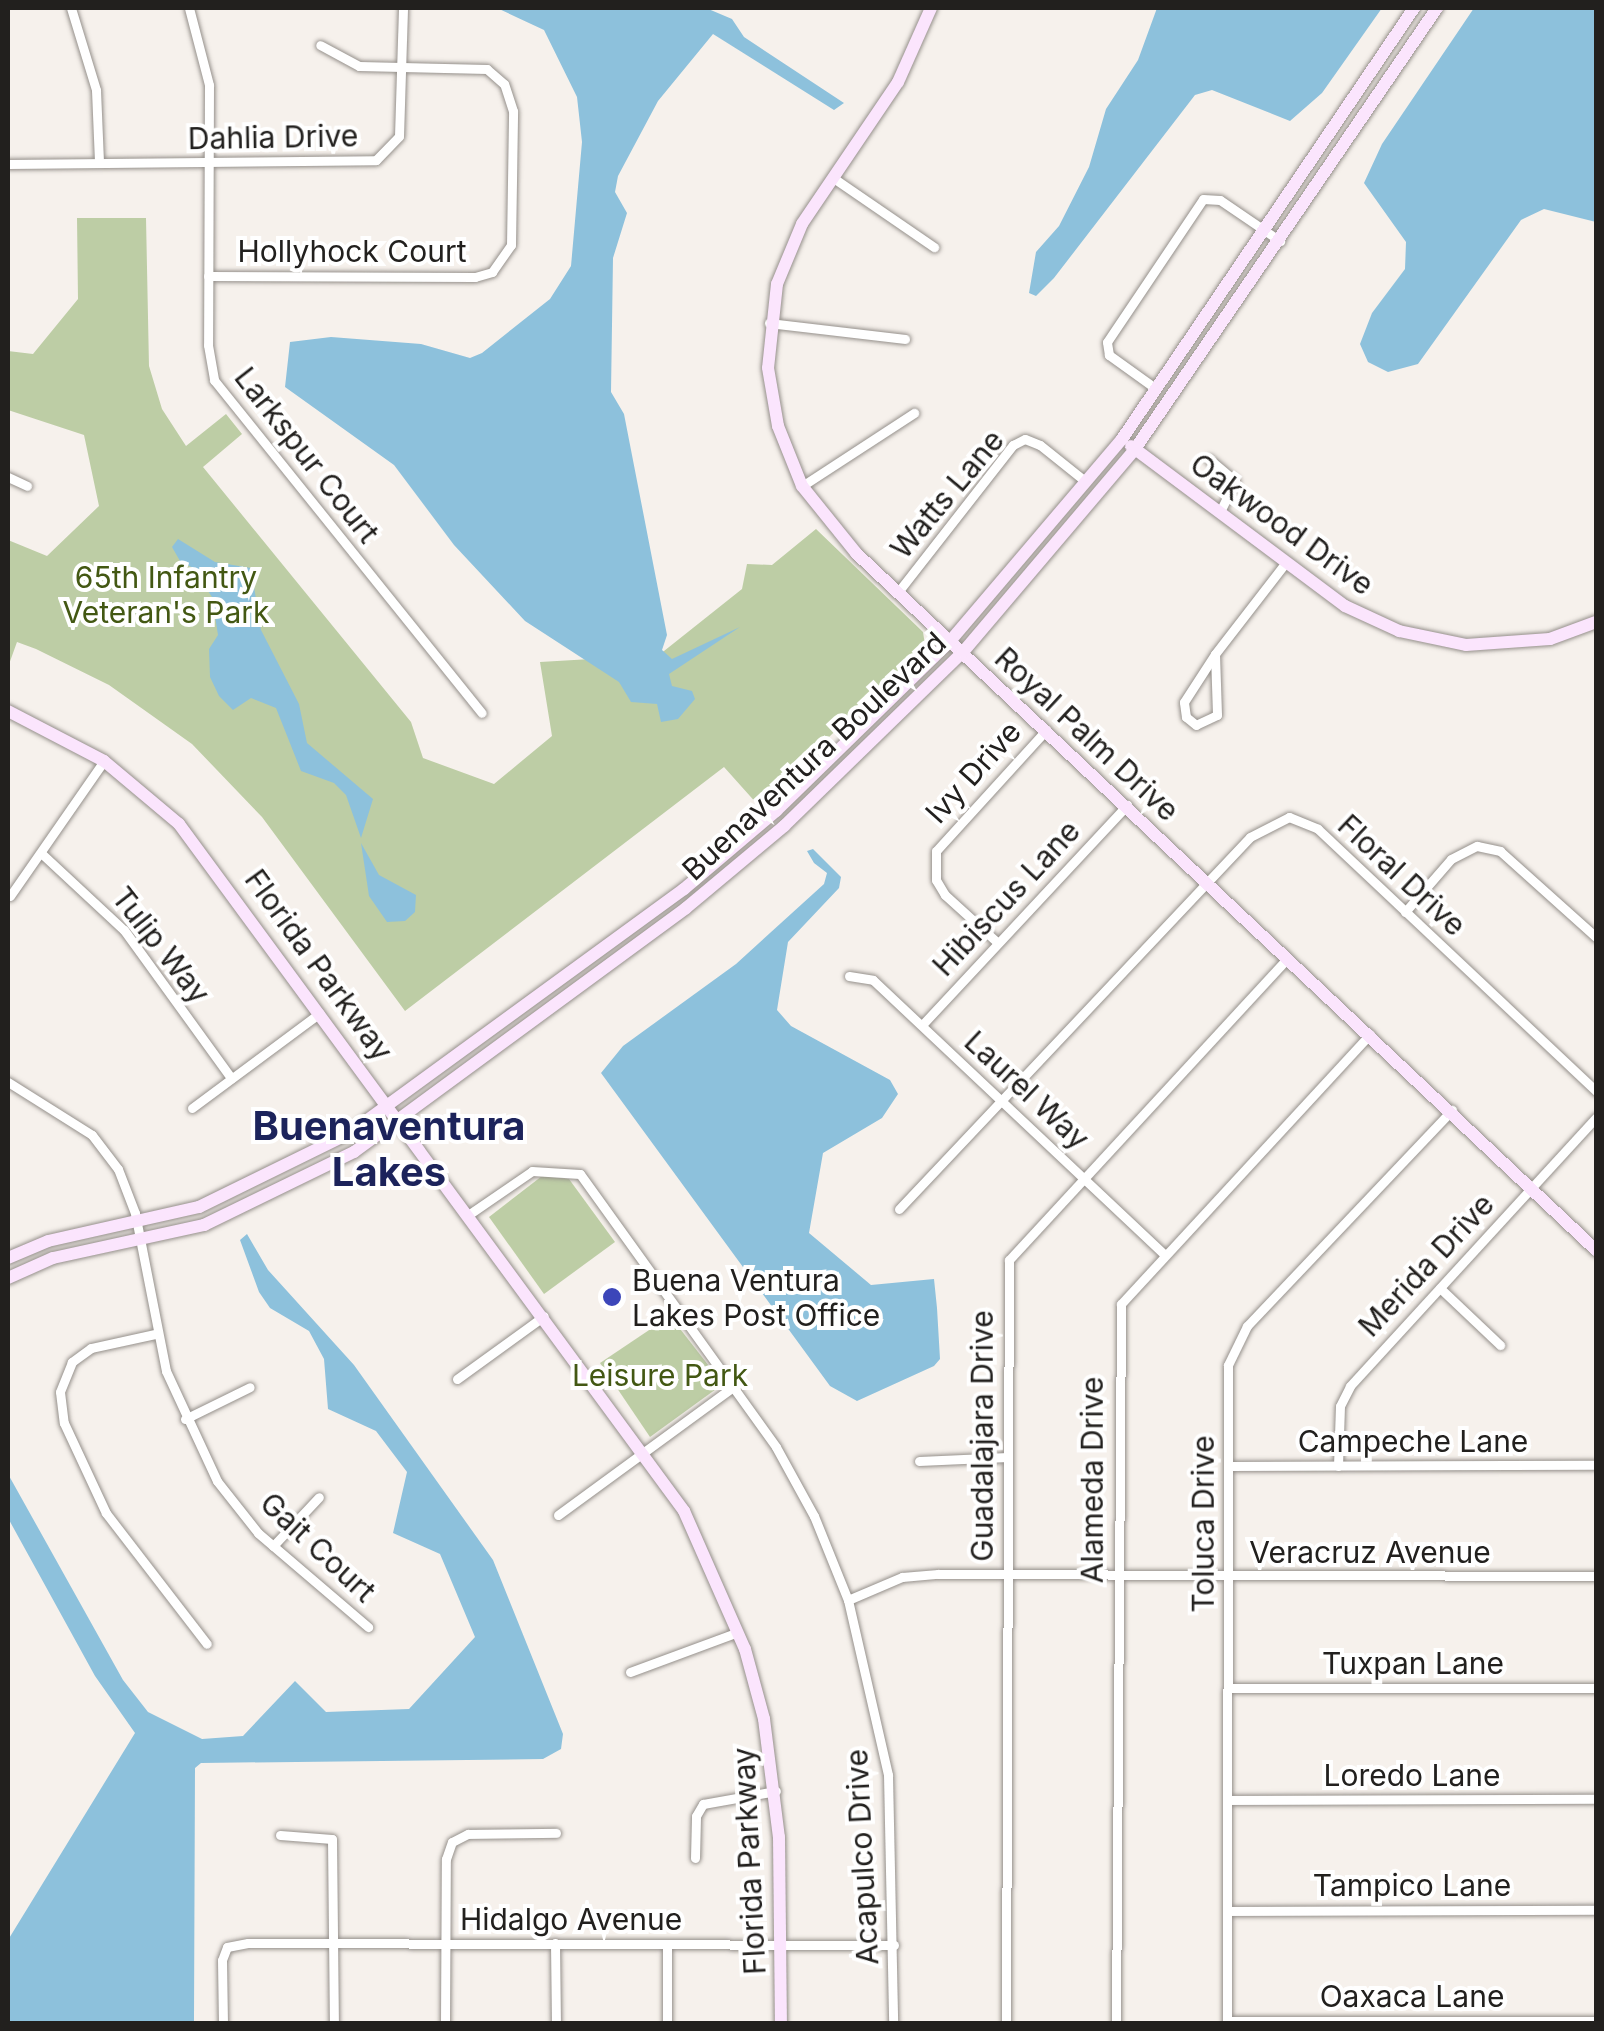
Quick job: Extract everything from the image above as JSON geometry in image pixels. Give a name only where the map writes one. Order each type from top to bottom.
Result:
[{"type":"main road","name":"Royal Palm Drive","points":[[931,8],[898,82],[832,176],[791,244],[769,324],[772,400],[802,486],[836,533],[1533,1186],[1596,1250]]},
{"type":"main road","name":"Buenaventura Boulevard","points":[[8,1258],[48,1241],[137,1224],[235,1194],[390,1104],[684,888],[776,811],[951,640],[1122,439],[1414,8]]},
{"type":"main road","name":"Buenaventura Boulevard","points":[[8,1278],[53,1258],[140,1241],[239,1212],[354,1152],[686,908],[841,773],[964,652],[1134,449],[1437,8]]},
{"type":"main road","name":"Oakwood Drive","points":[[1122,439],[1286,562],[1366,616],[1399,631],[1466,644],[1550,639],[1596,622]]},
{"type":"main road","name":"Florida Parkway","points":[[8,710],[104,761],[179,824],[471,1213],[684,1511],[738,1632],[776,1791],[781,2024]]},
{"type":"street","points":[[71,8],[96,90],[98,163]]},
{"type":"street","name":"Larkspur Court","points":[[188,8],[209,85],[208,276],[214,380],[482,713]]},
{"type":"street","name":"Dahlia Drive","points":[[8,164],[376,160],[399,136],[402,8]]},
{"type":"street","points":[[320,45],[358,66],[402,66]]},
{"type":"street","name":"Hollyhock Court","points":[[208,276],[461,278],[492,272],[510,245],[512,225],[513,111],[504,84],[487,69],[402,66]]},
{"type":"street","points":[[832,176],[934,247]]},
{"type":"street","points":[[1155,388],[1109,355],[1108,342],[1203,199],[1220,200],[1280,241]]},
{"type":"street","points":[[1278,211],[1294,221]]},
{"type":"street","points":[[769,324],[906,339]]},
{"type":"street","points":[[802,486],[914,412]]},
{"type":"street","name":"Watts Lane","points":[[898,592],[1013,445],[1026,439],[1040,445],[1085,481]]},
{"type":"street","points":[[1209,459],[1235,481],[1220,512]]},
{"type":"street","points":[[8,477],[27,486]]},
{"type":"street","points":[[1215,654],[1216,715],[1196,725],[1186,717],[1184,702],[1215,654],[1286,562]]},
{"type":"street","name":"Ivy Drive","points":[[998,943],[945,895],[933,866],[945,836],[1046,730]]},
{"type":"street","points":[[10,896],[104,761]]},
{"type":"street","name":"Hibiscus Lane","points":[[922,1025],[1127,805]]},
{"type":"street","name":"Floral Drive","points":[[900,1210],[1250,836],[1289,818],[1318,829],[1596,1091]]},
{"type":"street","points":[[1404,912],[1451,859],[1477,846],[1500,851],[1596,938]]},
{"type":"street","name":"Tulip Way","points":[[41,853],[124,930],[231,1078]]},
{"type":"street","name":"Guadalajara Drive","points":[[1006,2024],[1008,1260],[1288,958]]},
{"type":"street","name":"Laurel Way","points":[[849,976],[873,980],[1164,1254]]},
{"type":"street","points":[[192,1108],[322,1011]]},
{"type":"street","name":"Alameda Drive","points":[[1116,2024],[1116,1328],[1121,1304],[1370,1034]]},
{"type":"street","name":"Gait Court","points":[[8,1082],[92,1135],[118,1169],[137,1224],[155,1334],[185,1419],[218,1481],[273,1546],[368,1627]]},
{"type":"street","name":"Toluca Drive","points":[[1227,2022],[1229,1466],[1234,1346],[1452,1110]]},
{"type":"street","name":"Merida Drive","points":[[1338,1466],[1340,1406],[1350,1386],[1596,1118]]},
{"type":"street","name":"Acapulco Drive","points":[[471,1213],[532,1171],[580,1174],[734,1386],[814,1516],[848,1600],[888,1775],[893,2024]]},
{"type":"street","points":[[1440,1288],[1500,1345]]},
{"type":"street","points":[[457,1379],[544,1316]]},
{"type":"street","points":[[155,1334],[91,1348],[72,1362],[60,1392],[64,1422],[106,1513],[207,1644]]},
{"type":"street","points":[[185,1419],[250,1386]]},
{"type":"street","points":[[558,1516],[734,1386]]},
{"type":"street","points":[[918,1461],[1008,1457]]},
{"type":"street","name":"Campeche Lane","points":[[1229,1466],[1596,1465]]},
{"type":"street","points":[[273,1546],[319,1498]]},
{"type":"street","name":"Veracruz Avenue","points":[[848,1600],[902,1578],[1008,1574],[1596,1576]]},
{"type":"street","points":[[630,1672],[738,1632]]},
{"type":"street","name":"Tuxpan Lane","points":[[1229,1688],[1596,1688]]},
{"type":"street","points":[[695,1858],[696,1816],[703,1804],[776,1791]]},
{"type":"street","name":"Loredo Lane","points":[[1227,1800],[1596,1799]]},
{"type":"street","points":[[446,2024],[445,1944],[452,1842],[468,1834],[556,1833]]},
{"type":"street","points":[[280,1835],[332,1839],[334,2024]]},
{"type":"street","name":"Tampico Lane","points":[[1227,1911],[1596,1910]]},
{"type":"street","name":"Hidalgo Avenue","points":[[223,2024],[222,1960],[227,1948],[248,1943],[894,1946]]},
{"type":"street","points":[[554,1943],[556,2024]]},
{"type":"street","points":[[667,1944],[667,2024]]},
{"type":"street","name":"Oaxaca Lane","points":[[1227,2022],[1596,2021]]},
{"type":"green space","name":"65th Infantry Veteran's Park","points":[[77,218],[146,218],[149,366],[162,409],[186,446],[226,414],[242,434],[203,467],[411,722],[423,758],[494,784],[552,736],[540,662],[659,655],[742,589],[747,564],[772,565],[816,529],[923,632],[925,645],[758,805],[724,767],[405,1011],[262,817],[192,744],[109,685],[36,649],[17,642],[8,667],[8,540],[47,556],[99,506],[84,435],[8,410],[8,351],[33,354],[78,299]]},
{"type":"green space","points":[[542,1176],[569,1179],[615,1242],[544,1294],[489,1217]]},
{"type":"green space","name":"Leisure Park","points":[[670,1316],[723,1384],[650,1437],[600,1363]]},
{"type":"water","points":[[497,8],[706,8],[732,19],[744,37],[844,103],[834,110],[713,34],[658,101],[618,176],[615,192],[627,213],[613,258],[611,392],[624,414],[667,635],[662,650],[672,659],[740,627],[669,674],[672,686],[692,691],[695,699],[678,719],[661,722],[657,704],[631,702],[619,682],[525,621],[454,545],[394,465],[285,387],[290,342],[331,337],[421,344],[470,358],[482,353],[550,299],[571,266],[582,142],[577,97],[544,30]]},
{"type":"water","points":[[1157,8],[1382,8],[1322,93],[1290,121],[1212,90],[1195,95],[1054,278],[1036,296],[1029,293],[1036,252],[1059,226],[1089,167],[1106,109],[1138,60]]},
{"type":"water","points":[[1474,8],[1596,8],[1596,222],[1544,209],[1521,220],[1418,364],[1388,372],[1368,362],[1360,344],[1372,313],[1405,269],[1406,242],[1364,183],[1382,144]]},
{"type":"water","points":[[178,539],[215,562],[251,568],[261,630],[299,704],[307,743],[373,799],[361,838],[346,795],[334,783],[301,771],[276,708],[251,698],[233,710],[219,696],[210,677],[209,649],[218,635],[212,597],[193,568],[180,561],[172,547]]},
{"type":"water","points":[[361,843],[379,875],[416,895],[415,912],[405,921],[387,922],[369,896]]},
{"type":"water","points":[[813,849],[841,877],[839,888],[788,942],[777,1010],[791,1026],[890,1080],[898,1094],[882,1118],[823,1153],[809,1233],[871,1285],[934,1279],[937,1308],[940,1359],[934,1366],[857,1401],[830,1386],[601,1073],[623,1046],[736,964],[824,884],[827,873],[807,851]]},
{"type":"water","points":[[247,1234],[268,1270],[354,1365],[493,1560],[563,1734],[561,1749],[543,1759],[201,1763],[195,1768],[194,2023],[8,2023],[8,1940],[135,1733],[95,1676],[8,1518],[8,1474],[123,1680],[148,1712],[202,1739],[243,1736],[295,1681],[326,1712],[409,1709],[475,1637],[440,1554],[393,1533],[407,1472],[376,1431],[328,1409],[324,1359],[309,1331],[270,1308],[259,1292],[240,1240]]},
{"type":"place","name":"Buena Ventura Lakes Post Office","points":[[612,1297]]},
{"type":"district","name":"Buenaventura Lakes","points":[[389,1149]]}]
